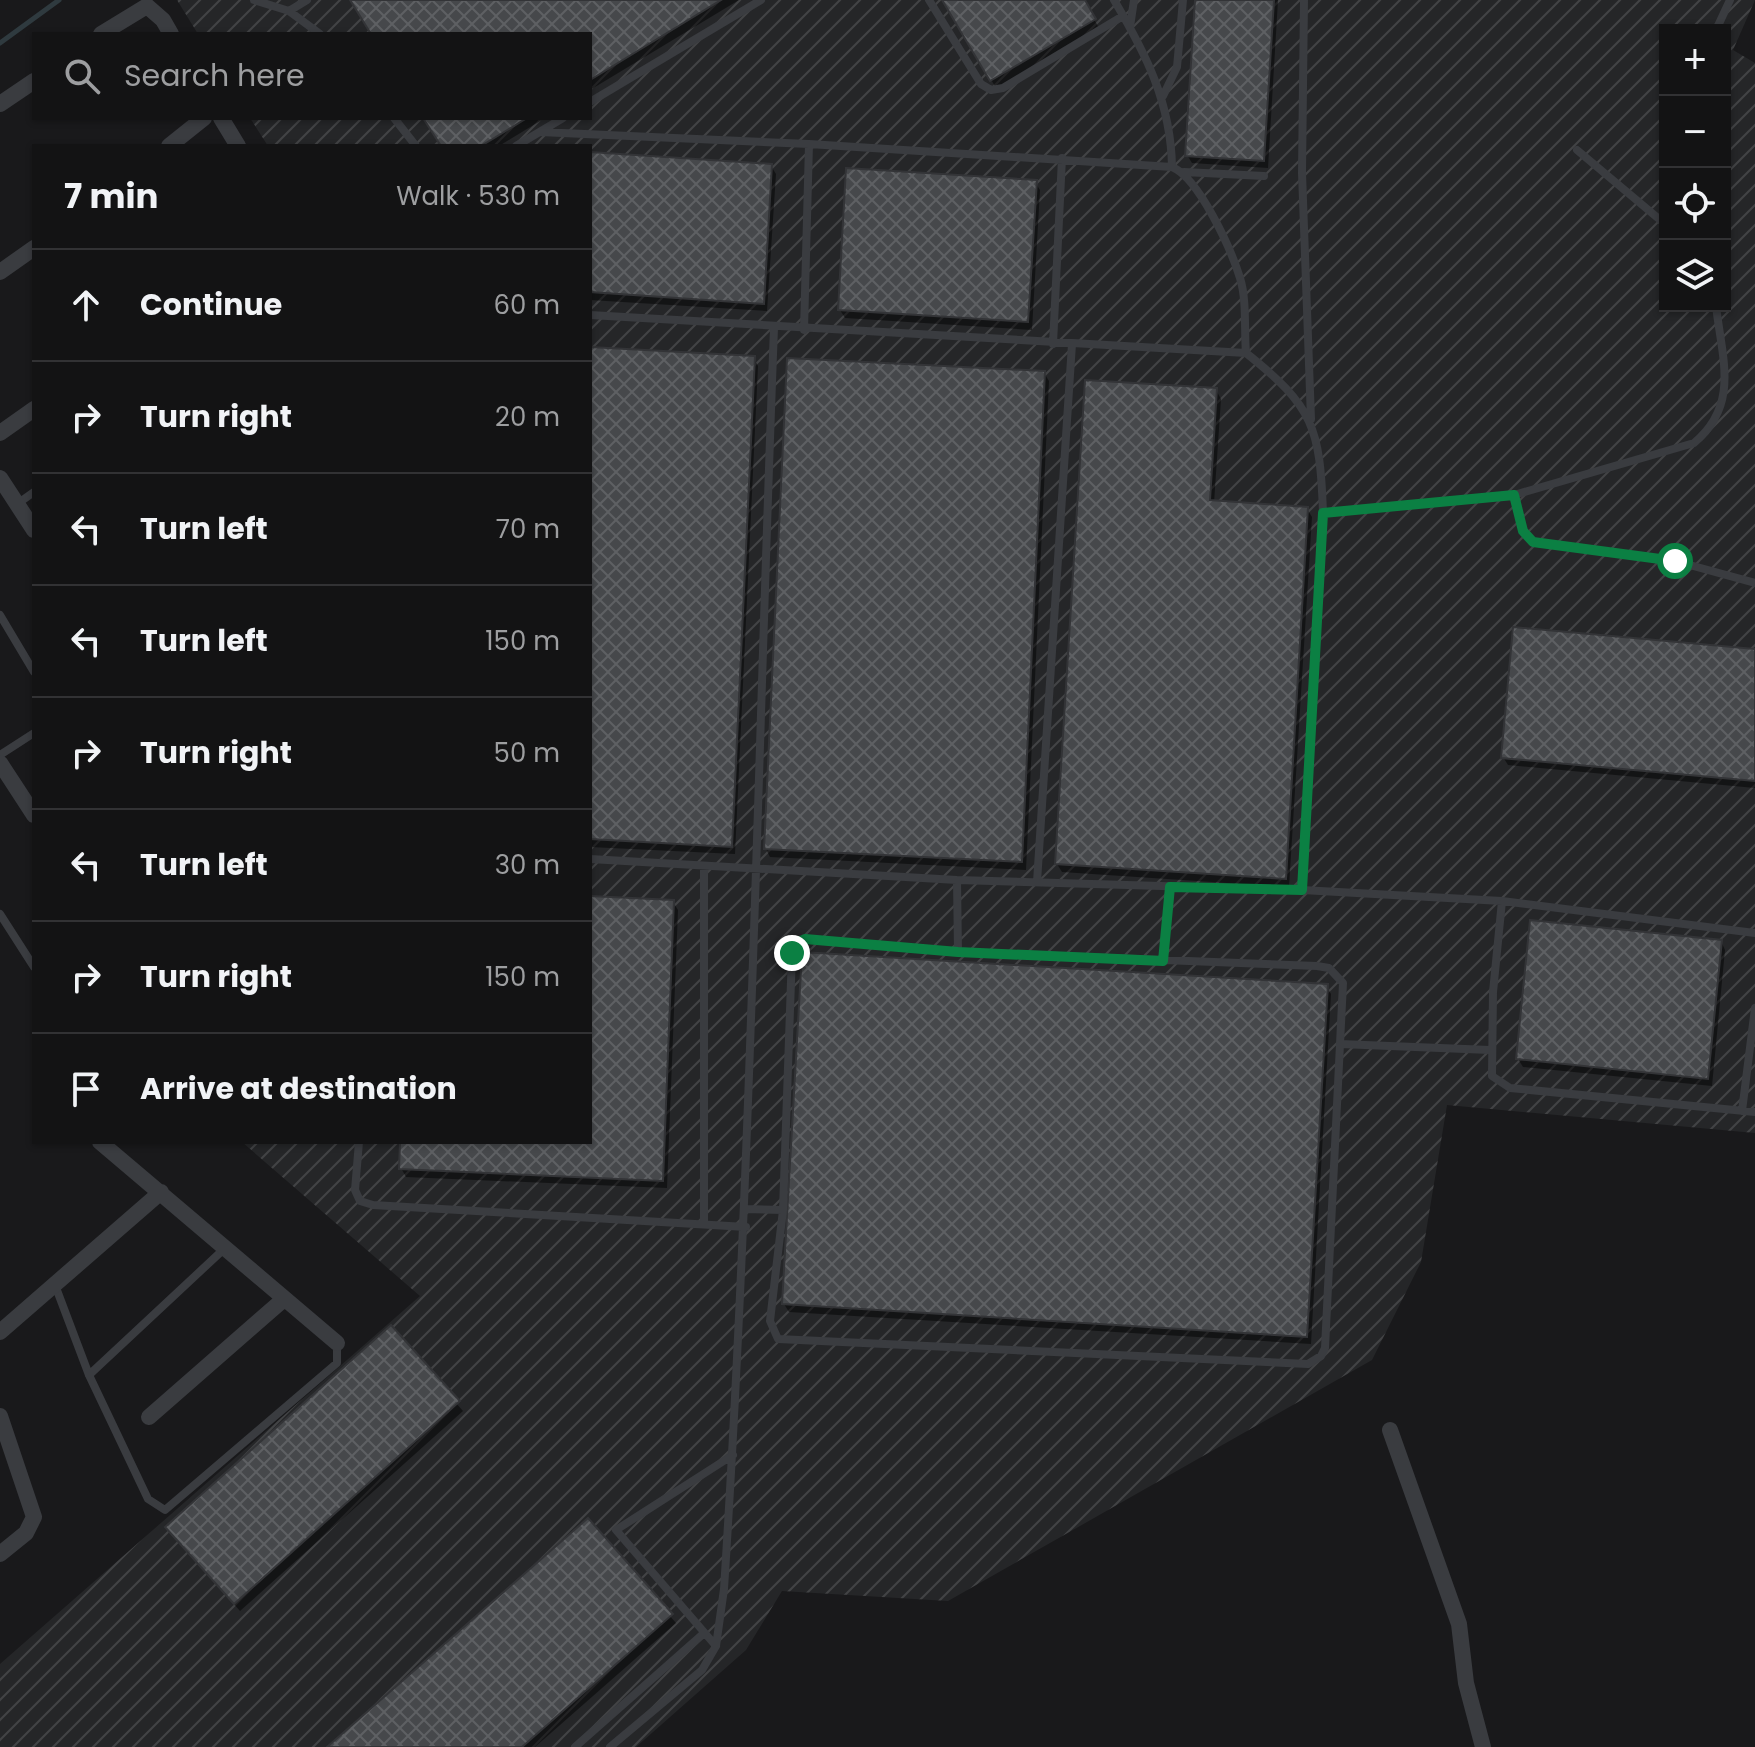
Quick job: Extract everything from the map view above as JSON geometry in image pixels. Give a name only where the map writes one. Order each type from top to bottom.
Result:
[{"type":"street","points":[[104,32],[147,6],[163,20],[170,32]]},
{"type":"street","points":[[0,104],[32,82]]},
{"type":"street","points":[[172,144],[202,120]]},
{"type":"street","points":[[222,120],[237,144]]},
{"type":"street","points":[[0,272],[32,249]]},
{"type":"street","points":[[0,433],[32,410]]},
{"type":"street","points":[[0,478],[32,527]]},
{"type":"street","points":[[0,764],[32,812]]},
{"type":"street","points":[[102,1144],[337,1343]]},
{"type":"street","points":[[0,1332],[161,1192]]},
{"type":"street","points":[[149,1417],[284,1299]]},
{"type":"street","points":[[0,1416],[5,1444],[34,1517],[26,1533],[0,1554]]},
{"type":"street","points":[[1390,1430],[1459,1624],[1466,1683],[1483,1747]]},
{"type":"lane","points":[[254,0],[289,11],[317,32]]},
{"type":"lane","points":[[289,11],[307,0]]},
{"type":"lane","points":[[592,101],[761,0]]},
{"type":"lane","points":[[929,0],[981,84],[991,90],[1003,88],[1123,16]]},
{"type":"lane","points":[[1114,0],[1163,96],[1172,138],[1172,167]]},
{"type":"lane","points":[[1130,28],[1134,0]]},
{"type":"lane","points":[[1163,96],[1177,67],[1183,0]]},
{"type":"lane","points":[[1302,890],[1323,513],[1321,458],[1311,420],[1302,173],[1304,0]]},
{"type":"lane","points":[[1719,24],[1728,1]]},
{"type":"lane","points":[[396,120],[414,144]]},
{"type":"lane","points":[[519,144],[560,120]]},
{"type":"lane","points":[[540,132],[1062,158],[1172,167],[1183,172],[1264,176]]},
{"type":"lane","points":[[804,330],[809,144]]},
{"type":"lane","points":[[1577,150],[1659,219]]},
{"type":"lane","points":[[1053,344],[1062,158]]},
{"type":"lane","points":[[1183,172],[1206,206],[1241,279],[1246,353]]},
{"type":"lane","points":[[1323,513],[1514,495],[1694,443],[1708,431],[1719,414],[1725,393],[1717,312]]},
{"type":"lane","points":[[592,315],[804,330],[1246,353],[1278,379],[1311,420]]},
{"type":"lane","points":[[610,1747],[702,1670],[716,1646],[724,1589],[746,1227],[753,870],[774,328]]},
{"type":"lane","points":[[1037,882],[1072,344]]},
{"type":"lane","points":[[17,504],[32,493]]},
{"type":"lane","points":[[1514,495],[1523,531],[1533,542],[1675,561],[1755,583]]},
{"type":"lane","points":[[0,615],[32,669]]},
{"type":"lane","points":[[0,755],[32,734]]},
{"type":"lane","points":[[592,859],[704,868],[957,880],[1302,890],[1502,901],[1755,933]]},
{"type":"lane","points":[[704,868],[704,1224]]},
{"type":"lane","points":[[957,880],[958,952]]},
{"type":"lane","points":[[1163,961],[1170,887]]},
{"type":"lane","points":[[1502,901],[1490,1050],[1492,1076],[1510,1088],[1755,1112]]},
{"type":"lane","points":[[0,914],[32,964]]},
{"type":"lane","points":[[805,939],[958,952],[1163,961],[1329,968],[1343,983],[1325,1348],[1321,1356],[1308,1364],[778,1339],[770,1321],[783,1210],[794,944],[805,939]]},
{"type":"lane","points":[[1742,1111],[1755,1008]]},
{"type":"lane","points":[[1340,1044],[1490,1050]]},
{"type":"lane","points":[[359,1144],[355,1190],[360,1201],[373,1205],[746,1227]]},
{"type":"lane","points":[[746,1209],[783,1210]]},
{"type":"lane","points":[[89,1375],[224,1249]]},
{"type":"lane","points":[[55,1284],[89,1375],[148,1499],[165,1510],[337,1363],[337,1343]]},
{"type":"lane","points":[[716,1646],[616,1530],[733,1455]]},
{"type":"lane","points":[[575,1747],[703,1634]]},
{"type":"shaded area","points":[[177,0],[1755,0],[1733,50],[1755,63],[1755,1133],[1447,1105],[1421,1262],[1372,1360],[948,1601],[782,1591],[746,1650],[636,1747],[0,1747],[0,1664],[420,1296],[244,1144],[592,1144],[592,144],[267,144],[251,120],[592,120],[592,32],[197,32]]},
{"type":"building","points":[[350,0],[721,0],[592,79],[592,32],[370,32]]},
{"type":"building","points":[[942,0],[1085,0],[1096,19],[990,81]]},
{"type":"building","points":[[1195,0],[1274,0],[1264,161],[1185,156]]},
{"type":"building","points":[[424,120],[524,120],[484,144],[440,144]]},
{"type":"building","points":[[592,152],[772,164],[764,304],[592,292]]},
{"type":"building","points":[[846,168],[1037,180],[1028,322],[838,310]]},
{"type":"building","points":[[592,347],[755,356],[732,847],[592,839]]},
{"type":"building","points":[[787,358],[1045,371],[1022,862],[764,849]]},
{"type":"building","points":[[1085,380],[1217,388],[1210,500],[1308,507],[1286,879],[1055,864]]},
{"type":"building","points":[[1513,627],[1755,649],[1755,781],[1501,758]]},
{"type":"building","points":[[592,896],[674,900],[663,1181],[399,1169],[400,1144],[592,1144]]},
{"type":"building","points":[[1530,920],[1722,940],[1708,1079],[1516,1059]]},
{"type":"building","points":[[802,952],[1328,984],[1307,1337],[782,1304]]},
{"type":"building","points":[[391,1325],[460,1401],[234,1604],[165,1527]]},
{"type":"building","points":[[588,1518],[673,1614],[522,1747],[327,1747]]},
{"type":"waterway","points":[[0,43],[59,0]]},
{"type":"route","points":[[792,953],[794,944],[805,939],[958,952],[1163,961],[1170,887],[1302,890],[1323,513],[1514,495],[1523,531],[1533,542],[1675,561]]}]
